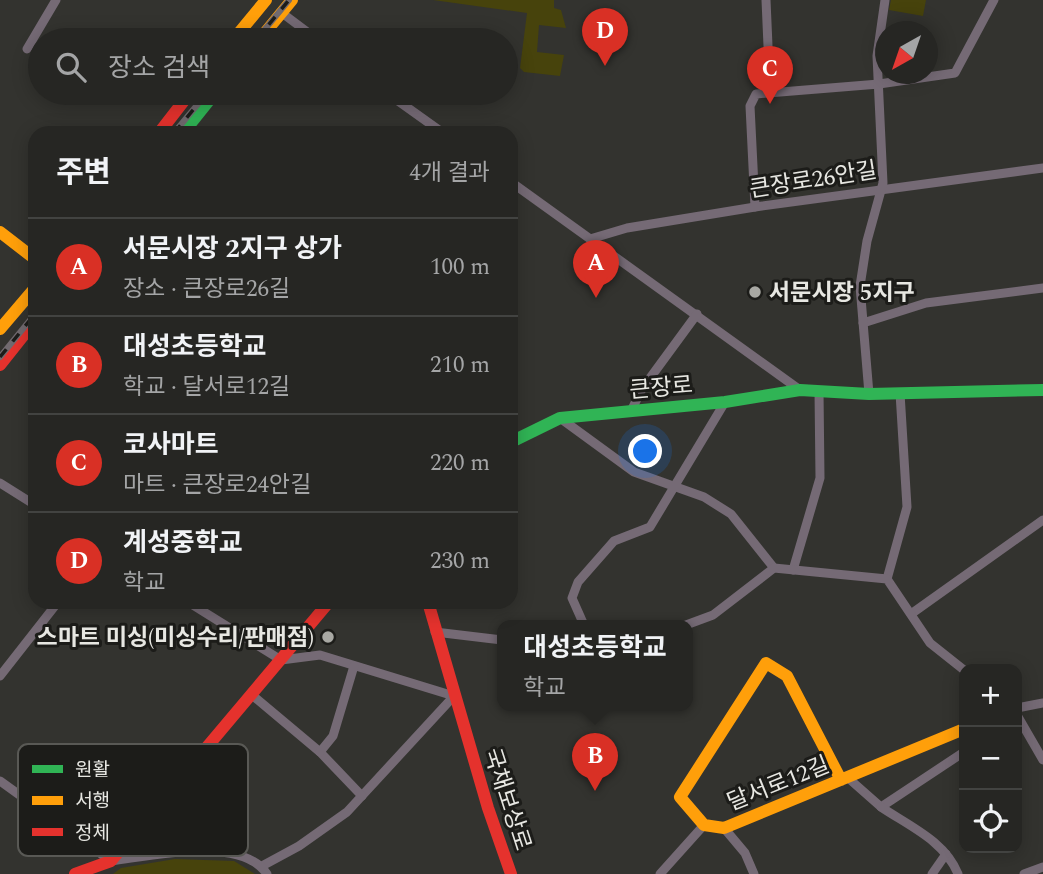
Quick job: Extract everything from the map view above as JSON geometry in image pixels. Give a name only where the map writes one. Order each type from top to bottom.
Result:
[{"type":"street","points":[[39,28],[56,0]]},
{"type":"street","points":[[243,28],[266,0]]},
{"type":"street","points":[[269,28],[292,0]]},
{"type":"street","points":[[766,0],[770,92]]},
{"type":"street","points":[[883,21],[886,0]]},
{"type":"street","points":[[938,75],[955,73],[994,0]]},
{"type":"street","points":[[282,13],[301,28]]},
{"type":"street","points":[[755,207],[750,106],[756,93],[880,84],[881,188],[860,286],[869,394]]},
{"type":"street","points":[[164,126],[181,105]]},
{"type":"street","points":[[189,126],[205,105]]},
{"type":"street","points":[[404,105],[433,126]]},
{"type":"street","name":"큰장로26안길","points":[[590,239],[627,228],[755,207],[1043,168]]},
{"type":"street","points":[[518,187],[800,390]]},
{"type":"street","points":[[0,232],[28,254]]},
{"type":"street","points":[[863,323],[926,303],[1043,288]]},
{"type":"street","points":[[0,329],[28,296]]},
{"type":"street","points":[[631,411],[642,389],[697,314]]},
{"type":"street","points":[[0,365],[28,330]]},
{"type":"street","name":"큰장로","points":[[518,439],[560,418],[725,402],[800,390],[869,394],[1043,390]]},
{"type":"street","points":[[793,570],[820,478],[819,391]]},
{"type":"street","points":[[900,393],[907,507],[887,579],[930,643],[959,666]]},
{"type":"street","points":[[582,620],[572,598],[578,582],[614,541],[650,527],[725,402]]},
{"type":"street","points":[[560,418],[634,472],[704,496],[730,514],[774,568]]},
{"type":"street","points":[[0,483],[28,501]]},
{"type":"street","points":[[911,614],[1043,520]]},
{"type":"street","points":[[693,622],[713,615],[774,568],[887,579]]},
{"type":"street","points":[[0,676],[53,609]]},
{"type":"street","points":[[199,609],[281,660],[320,655],[454,696],[362,796],[338,818],[265,870],[248,859],[237,856]]},
{"type":"street","points":[[210,744],[324,609]]},
{"type":"street","name":"국채보상로","points":[[430,609],[488,808],[511,874]]},
{"type":"street","points":[[435,632],[497,639]]},
{"type":"street","name":"달서로12길","points":[[958,874],[946,854],[922,833],[844,779],[787,676],[766,663],[680,797],[704,825],[724,828],[844,779],[959,733]]},
{"type":"street","points":[[320,752],[333,736],[354,666]]},
{"type":"street","points":[[252,695],[320,752],[362,796]]},
{"type":"street","points":[[1022,707],[1043,703]]},
{"type":"street","points":[[1022,724],[1043,760]]},
{"type":"street","points":[[881,807],[959,755]]},
{"type":"street","points":[[0,781],[18,794]]},
{"type":"street","points":[[660,874],[704,825]]},
{"type":"street","name":"달서로12길","points":[[724,828],[745,853],[754,874]]},
{"type":"street","points":[[932,874],[946,854]]},
{"type":"street","points":[[104,856],[111,861]]},
{"type":"street","points":[[111,861],[115,856]]},
{"type":"street","points":[[75,874],[111,861],[149,856]]},
{"type":"street","points":[[1024,874],[1043,867]]},
{"type":"shaded area","points":[[433,0],[554,0],[554,8],[561,10],[566,28],[539,25],[537,52],[564,55],[560,76],[524,72],[520,68],[527,13]]},
{"type":"shaded area","points":[[891,0],[926,0],[923,16],[889,10]]},
{"type":"shaded area","points":[[175,859],[234,861],[255,874],[113,874],[121,868]]},
{"type":"railway","points":[[266,28],[289,0]]},
{"type":"railway","points":[[180,126],[197,105]]},
{"type":"railway","points":[[0,357],[28,323]]},
{"type":"traffic: fast","points":[[189,126],[205,105]]},
{"type":"traffic: fast","points":[[518,439],[560,418],[725,402],[800,390],[869,394],[1043,390]]},
{"type":"traffic: slow","points":[[243,28],[266,0]]},
{"type":"traffic: slow","points":[[269,28],[292,0]]},
{"type":"traffic: slow","points":[[0,232],[28,254]]},
{"type":"traffic: slow","points":[[0,329],[28,296]]},
{"type":"traffic: slow","points":[[766,663],[787,676],[841,780],[724,828],[704,825],[680,797],[766,663]]},
{"type":"traffic: slow","points":[[841,780],[959,731]]},
{"type":"traffic: jam","points":[[164,126],[181,105]]},
{"type":"traffic: jam","points":[[0,365],[28,330]]},
{"type":"traffic: jam","points":[[209,744],[323,609]]},
{"type":"traffic: jam","points":[[430,609],[488,808],[511,874]]},
{"type":"traffic: jam","points":[[75,874],[111,861],[115,856]]},
{"type":"place","name":"계성중학교","points":[[605,66]]},
{"type":"place","name":"코사마트","points":[[770,104]]},
{"type":"place","name":"서문시장 5지구","points":[[755,292]]},
{"type":"place","name":"서문시장 2지구 상가","points":[[596,298]]},
{"type":"place","name":"스마트 미싱(미싱수리/판매점)","points":[[328,637]]},
{"type":"place","name":"대성초등학교","points":[[595,791]]}]
